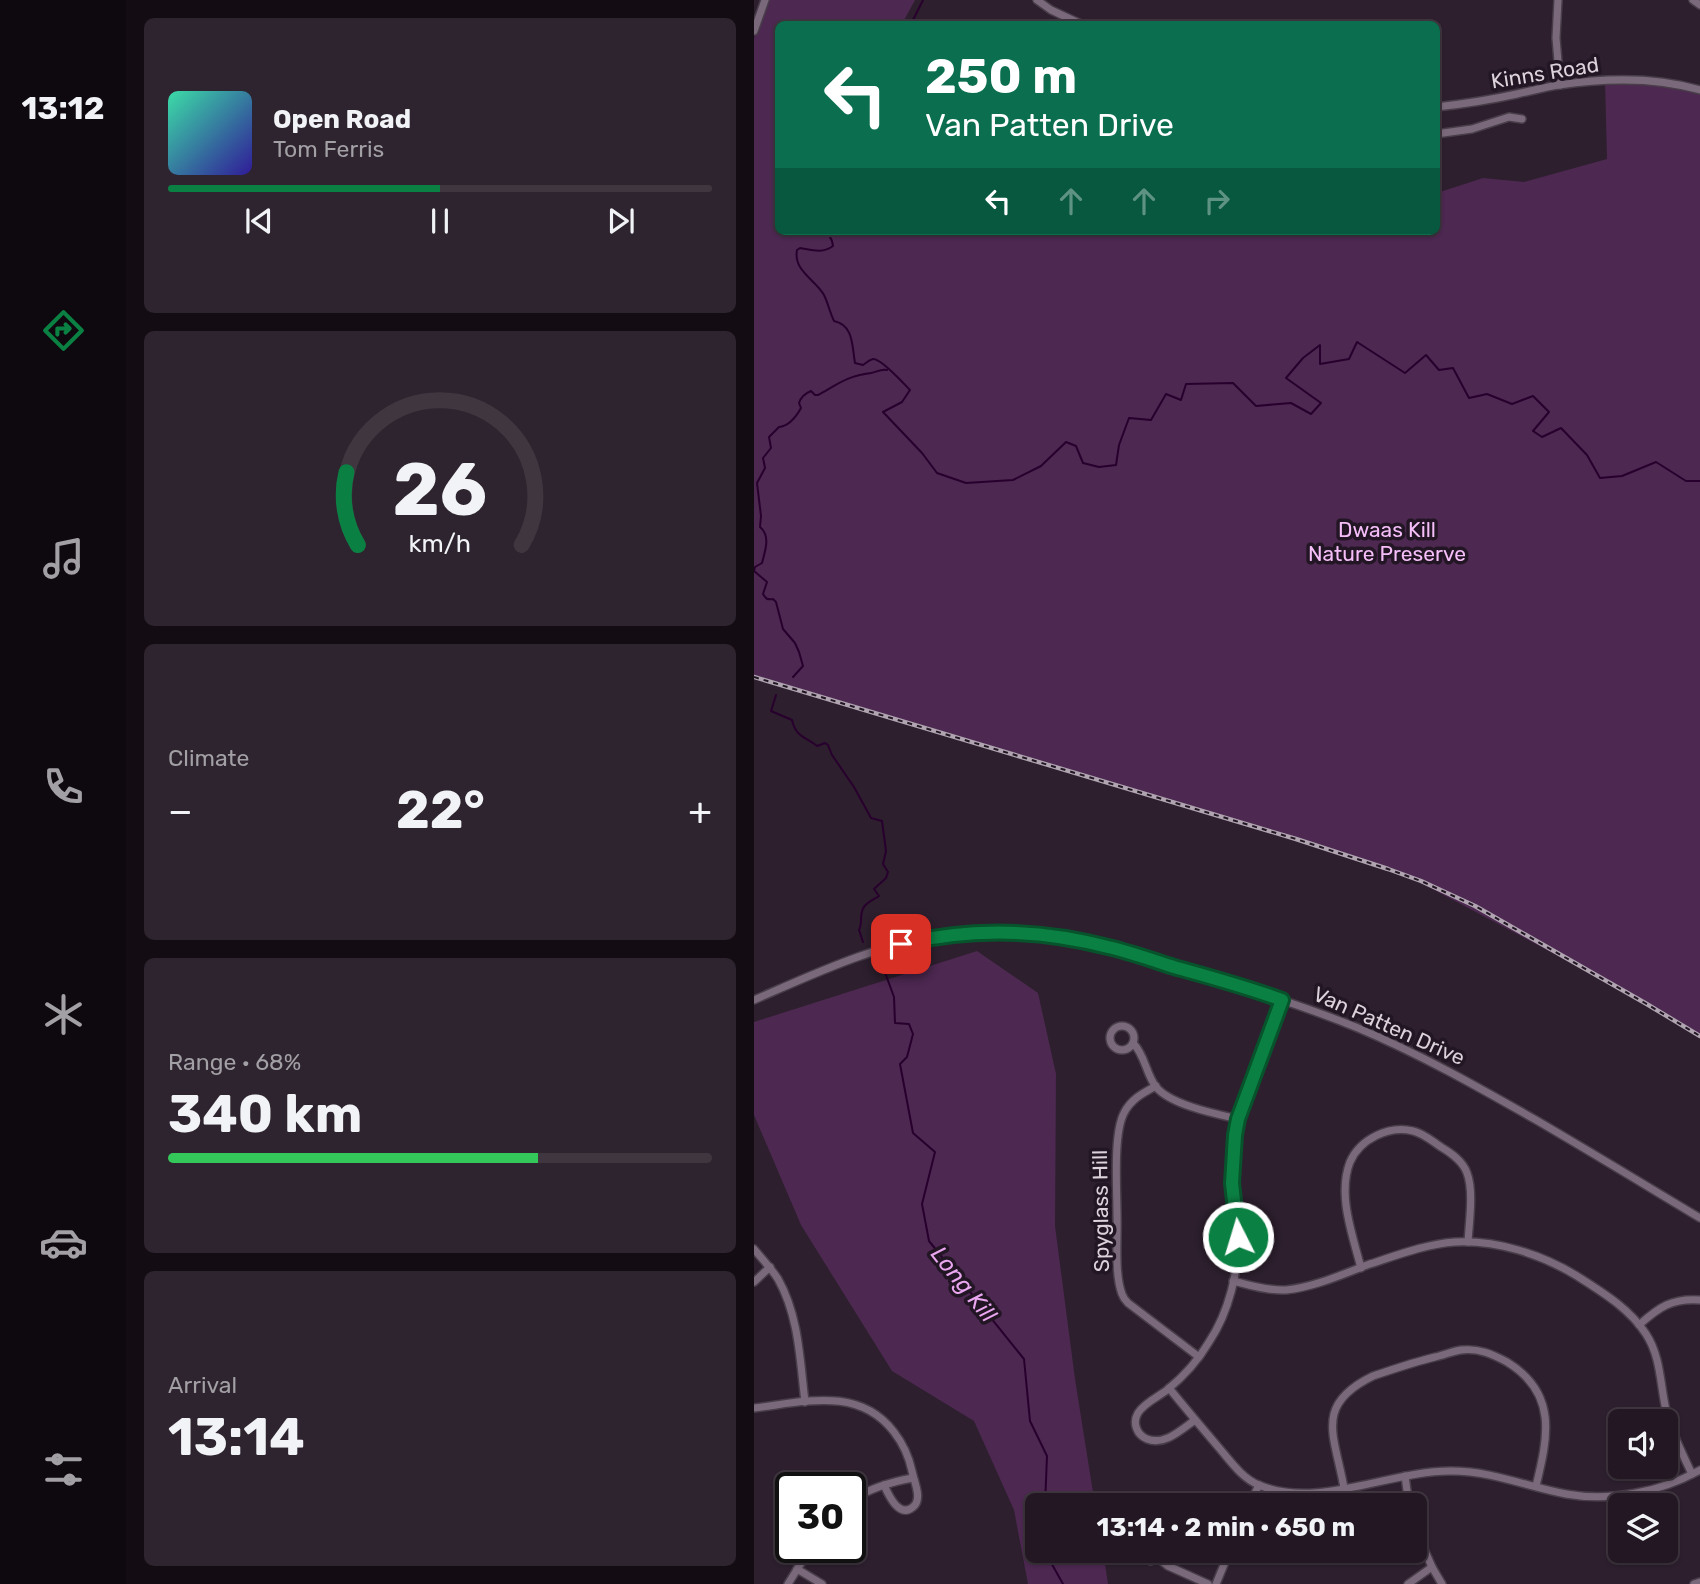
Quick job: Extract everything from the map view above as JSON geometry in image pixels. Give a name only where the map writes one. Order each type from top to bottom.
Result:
[{"type":"street","points":[[754,31],[765,0]]},
{"type":"street","points":[[1036,0],[1075,21]]},
{"type":"street","points":[[1558,0],[1556,38],[1560,85]]},
{"type":"street","points":[[1693,0],[1700,5]]},
{"type":"street","name":"Kinns Road","points":[[1440,107],[1560,85],[1624,80],[1686,86],[1700,90]]},
{"type":"street","points":[[1440,133],[1472,129],[1509,117],[1522,119]]},
{"type":"street","name":"Van Patten Drive","points":[[754,1000],[882,949],[948,935],[1002,932],[1043,935],[1106,946],[1250,988],[1359,1028],[1466,1080],[1700,1218]]},
{"type":"street","points":[[1195,1420],[1170,1438],[1162,1440],[1148,1440],[1136,1429],[1139,1411],[1169,1388],[1199,1357],[1223,1316],[1233,1281],[1238,1237],[1232,1183],[1235,1135],[1238,1119],[1282,1000]]},
{"type":"street","points":[[1133,1043],[1156,1086],[1177,1101],[1238,1119]]},
{"type":"street","name":"Spyglass Hill","points":[[1156,1086],[1133,1100],[1124,1111],[1120,1122],[1117,1181],[1119,1275],[1122,1294],[1128,1303],[1199,1357]]},
{"type":"street","points":[[1361,1268],[1348,1220],[1347,1172],[1355,1154],[1366,1143],[1390,1130],[1415,1131],[1450,1153],[1466,1169],[1470,1201],[1468,1242]]},
{"type":"street","points":[[1169,1388],[1238,1470],[1259,1485],[1299,1493],[1326,1492],[1405,1476],[1453,1471],[1496,1477],[1565,1494],[1603,1496],[1652,1489],[1696,1472],[1673,1434],[1655,1351],[1640,1325],[1609,1297],[1564,1268],[1544,1259],[1489,1244],[1438,1244],[1399,1254],[1314,1284],[1285,1290],[1260,1288],[1233,1281]]},
{"type":"street","points":[[754,1249],[770,1267],[786,1298],[800,1347],[805,1402]]},
{"type":"street","points":[[754,1282],[770,1267]]},
{"type":"street","points":[[1640,1325],[1665,1305],[1679,1300],[1700,1300]]},
{"type":"street","points":[[1344,1488],[1332,1426],[1333,1416],[1345,1394],[1373,1376],[1459,1350],[1494,1354],[1513,1366],[1534,1386],[1542,1399],[1547,1430],[1536,1486]]},
{"type":"street","points":[[754,1408],[805,1402],[848,1402],[871,1410],[901,1441],[907,1452],[917,1502],[906,1511],[900,1509],[884,1485]]},
{"type":"street","points":[[1405,1476],[1407,1493]]},
{"type":"street","points":[[866,1492],[913,1478]]},
{"type":"street","points":[[1255,1493],[1259,1485]]},
{"type":"street","points":[[1427,1556],[1442,1584]]},
{"type":"street","points":[[788,1584],[801,1563]]},
{"type":"street","points":[[1166,1563],[1208,1584]]},
{"type":"street","points":[[1215,1584],[1224,1563]]},
{"type":"street","points":[[1408,1584],[1432,1567]]},
{"type":"street","points":[[797,1569],[822,1584]]},
{"type":"street","points":[[1694,1584],[1700,1582]]},
{"type":"green space","name":"Dwaas Kill Nature Preserve","points":[[770,0],[915,0],[904,21],[775,21],[775,235],[1440,235],[1440,192],[1483,178],[1524,182],[1607,159],[1605,81],[1686,86],[1700,91],[1700,1034],[1410,877],[1272,832],[754,677],[754,38]]},
{"type":"green space","points":[[977,951],[1038,993],[1056,1074],[1055,1226],[1093,1493],[1025,1493],[1025,1563],[1105,1563],[1108,1584],[1028,1584],[1014,1510],[974,1421],[892,1371],[801,1225],[754,1115],[754,1022]]},
{"type":"waterway","points":[[912,21],[923,0]]},
{"type":"waterway","points":[[829,235],[833,246],[829,248],[821,251],[800,248],[797,250],[798,264],[824,295],[834,321],[841,323],[849,332],[855,363],[863,365],[872,359],[877,360],[910,390],[902,402],[883,412],[937,473],[966,483],[1013,480],[1041,466],[1066,442],[1076,446],[1083,463],[1099,467],[1116,465],[1119,445],[1129,418],[1151,420],[1166,394],[1181,400],[1186,384],[1233,383],[1256,406],[1291,403],[1311,414],[1321,403],[1286,378],[1303,358],[1320,345],[1320,364],[1349,359],[1357,342],[1405,373],[1426,355],[1439,370],[1453,368],[1469,398],[1487,394],[1512,404],[1533,396],[1549,412],[1533,431],[1542,437],[1561,428],[1587,455],[1600,478],[1622,476],[1656,462],[1686,481],[1700,481]]},
{"type":"waterway","name":"Long Kill","points":[[793,677],[803,666],[799,652],[783,629],[776,602],[767,599],[763,594],[767,582],[754,571],[755,567],[762,563],[766,544],[760,527],[757,483],[765,468],[763,458],[771,448],[769,437],[794,418],[801,408],[799,403],[802,397],[807,393],[811,391],[818,395],[849,378],[887,370]]},
{"type":"waterway","name":"Long Kill","points":[[776,695],[771,711],[792,720],[799,734],[817,746],[825,743],[828,745],[871,818],[882,821],[886,851],[883,864],[888,872],[886,878],[874,889],[879,896],[863,909],[859,930],[863,942]]},
{"type":"waterway","name":"Long Kill","points":[[879,956],[894,997],[895,1023],[909,1024],[913,1034],[907,1057],[900,1064],[913,1133],[935,1152],[922,1204],[929,1241],[1024,1359],[1030,1421],[1047,1456],[1045,1493]]},
{"type":"waterway","name":"Long Kill","points":[[1051,1563],[1063,1584]]},
{"type":"railway","points":[[754,677],[1296,839],[1421,881],[1475,906],[1700,1036]]},
{"type":"route","points":[[901,944],[948,935],[992,932],[1054,936],[1106,946],[1282,1000],[1238,1119],[1235,1135],[1232,1183],[1238,1237]]}]
